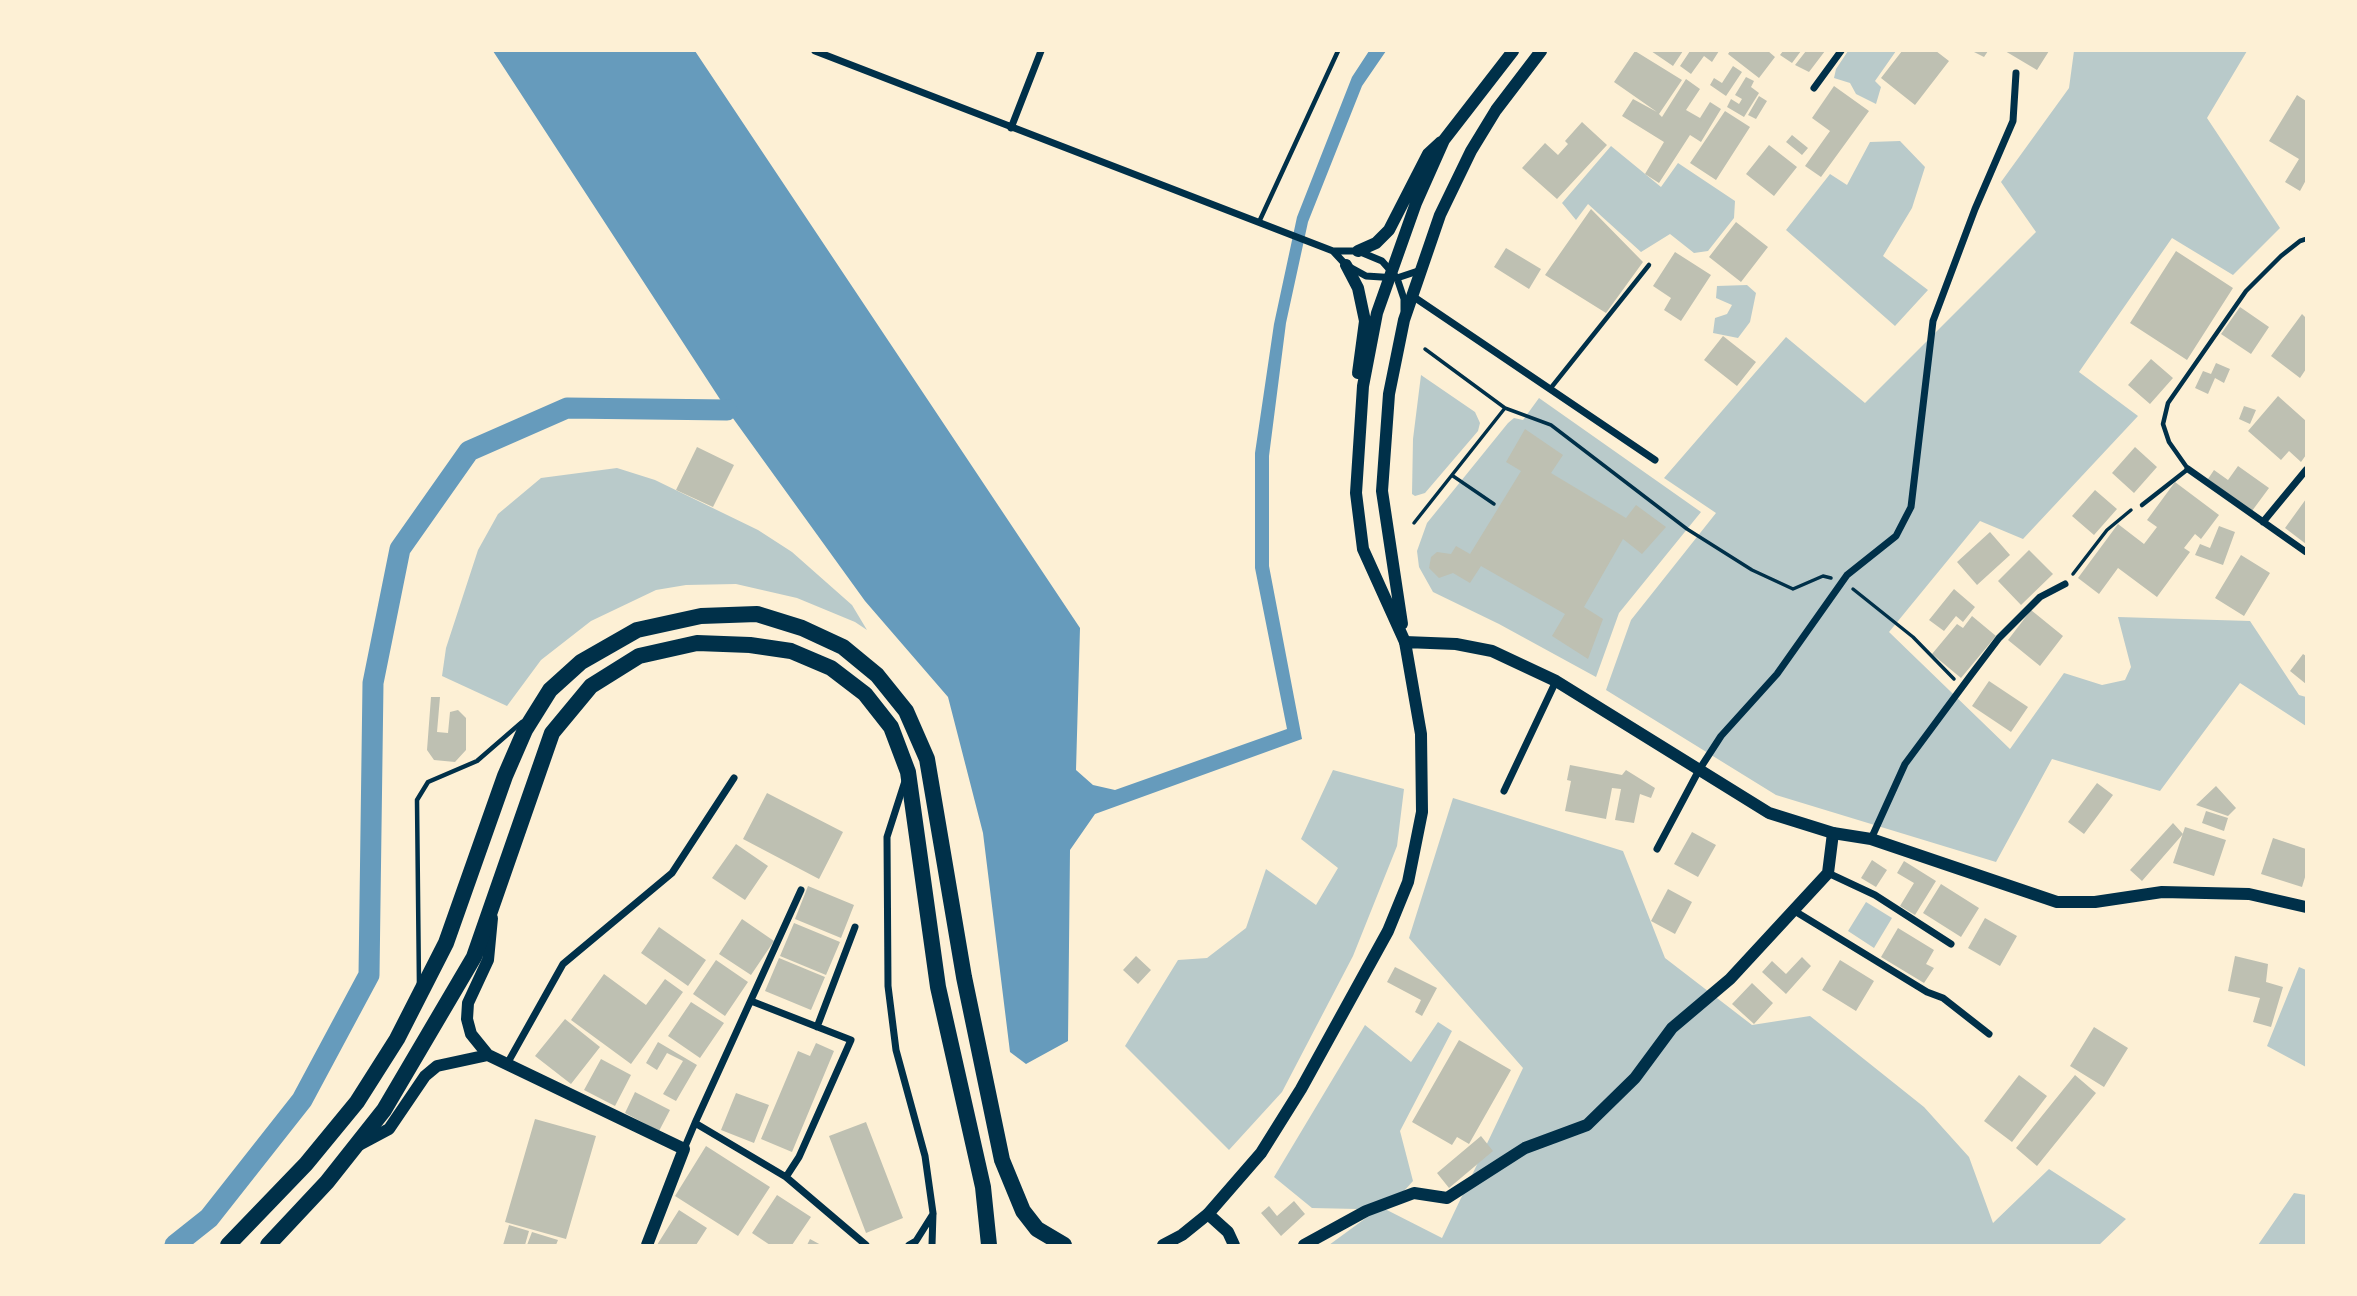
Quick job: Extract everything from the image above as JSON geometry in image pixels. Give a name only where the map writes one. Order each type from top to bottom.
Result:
[{"type":"highway","points":[[228,1245],[306,1164],[357,1102],[397,1039],[446,943],[525,730],[550,690],[581,662],[636,629],[701,616],[757,614],[802,628],[843,647],[877,675],[906,711],[927,759],[966,991],[1002,1160],[1023,1211],[1037,1229],[1063,1245]]},
{"type":"highway","points":[[268,1245],[355,1147],[384,1110],[474,957],[552,733],[591,686],[639,656],[697,643],[750,645],[791,651],[831,668],[865,694],[891,727],[908,772],[938,987],[983,1187],[989,1245]]},
{"type":"highway","points":[[1036,1245],[1053,1245]]},
{"type":"street","points":[[816,51],[1333,251],[1358,251],[1370,255],[1392,276],[1404,299],[1404,320]]},
{"type":"street","points":[[1011,128],[1041,51]]},
{"type":"street","points":[[1358,251],[1376,243],[1389,230],[1428,154],[1444,140],[1513,51]]},
{"type":"street","points":[[1163,1245],[1179,1240],[1208,1214],[1261,1153],[1388,931],[1408,882],[1422,812],[1424,768],[1421,734],[1382,491],[1389,394],[1411,295],[1440,215],[1471,151],[1496,110],[1541,51]]},
{"type":"street","points":[[1814,88],[1841,51]]},
{"type":"street","points":[[1657,849],[1699,770],[1721,736],[1777,674],[1842,582],[1896,536],[1911,507],[1933,321],[1975,209],[2013,121],[2017,73]]},
{"type":"street","points":[[1356,493],[1363,386],[1377,313],[1444,140]]},
{"type":"street","points":[[1333,251],[1346,265],[1358,288],[1365,321],[1356,381],[1356,493],[1363,549],[1405,642]]},
{"type":"street","points":[[1346,265],[1366,276],[1392,276],[1422,270]]},
{"type":"street","points":[[1411,295],[1655,460]]},
{"type":"street","points":[[2188,469],[2306,552]]},
{"type":"street","points":[[2263,522],[2306,470]]},
{"type":"street","points":[[1871,839],[1905,764],[1999,638],[2040,597],[2065,584]]},
{"type":"street","points":[[1405,642],[1456,644],[1492,651],[1556,681],[1769,813],[1833,833],[1871,839],[2057,902],[2095,902],[2162,892],[2249,894],[2306,906]]},
{"type":"street","points":[[1504,791],[1556,681]]},
{"type":"street","points":[[908,772],[887,837],[888,986],[896,1050],[925,1156],[933,1213],[932,1245]]},
{"type":"street","points":[[507,1064],[563,964],[672,873],[734,778]]},
{"type":"street","points":[[1304,1245],[1366,1211],[1414,1193],[1447,1198],[1525,1148],[1587,1125],[1635,1078],[1672,1028],[1730,978],[1828,873],[1833,833]]},
{"type":"street","points":[[1828,873],[1875,895],[1951,944]]},
{"type":"street","points":[[647,1245],[695,1123],[800,890]]},
{"type":"street","points":[[494,901],[488,960],[468,1003],[467,1019],[471,1034],[488,1055],[684,1149]]},
{"type":"street","points":[[1793,910],[1927,992],[1943,998],[1989,1034]]},
{"type":"street","points":[[817,1027],[855,927]]},
{"type":"street","points":[[751,1001],[851,1040],[799,1157],[786,1177]]},
{"type":"street","points":[[355,1147],[389,1129],[425,1076],[438,1066],[488,1055]]},
{"type":"street","points":[[695,1123],[786,1177],[865,1244]]},
{"type":"street","points":[[909,1245],[916,1241],[933,1213]]},
{"type":"street","points":[[1208,1214],[1228,1232],[1234,1245]]},
{"type":"lane","points":[[1259,223],[1338,51]]},
{"type":"lane","points":[[2142,505],[2188,469],[2169,442],[2162,424],[2168,402],[2246,291],[2281,256],[2306,239]]},
{"type":"lane","points":[[1550,389],[1649,265]]},
{"type":"lane","points":[[419,997],[416,818],[423,787],[477,761],[511,734],[550,690]]},
{"type":"path","points":[[1425,349],[1505,408],[1551,425],[1687,529],[1752,570],[1793,589],[1823,576],[1842,582],[1864,596],[1913,637],[1962,687]]},
{"type":"path","points":[[1415,523],[1505,408]]},
{"type":"path","points":[[1452,476],[1494,505]]},
{"type":"path","points":[[2065,584],[2107,530],[2135,507],[2142,505]]},
{"type":"shaded area","points":[[1848,51],[1896,51],[1875,81],[1881,87],[1876,104],[1856,94],[1850,83],[1834,78],[1836,69]]},
{"type":"shaded area","points":[[2074,51],[2247,51],[2207,118],[2280,228],[2233,275],[2172,238],[2079,372],[2138,416],[2023,539],[1980,521],[1889,632],[2010,749],[2064,673],[2102,685],[2125,680],[2131,667],[2118,617],[2250,621],[2299,695],[2306,697],[2306,726],[2240,683],[2160,791],[2052,759],[1996,862],[1776,795],[1606,690],[1631,620],[1716,513],[1664,478],[1786,337],[1865,403],[2036,232],[2001,182],[2069,88]]},
{"type":"shaded area","points":[[1900,141],[1925,167],[1912,208],[1883,256],[1928,290],[1895,326],[1786,230],[1830,174],[1847,185],[1870,142]]},
{"type":"shaded area","points":[[1611,146],[1661,187],[1678,163],[1735,201],[1734,218],[1708,251],[1694,253],[1670,234],[1641,252],[1588,204],[1576,220],[1562,203]]},
{"type":"shaded area","points":[[1747,285],[1756,293],[1750,322],[1738,338],[1713,333],[1715,318],[1727,314],[1732,305],[1716,298],[1717,286]]},
{"type":"shaded area","points":[[1421,375],[1475,412],[1480,423],[1478,431],[1425,493],[1415,496],[1412,494],[1413,439]]},
{"type":"shaded area","points":[[1539,398],[1701,512],[1619,613],[1596,677],[1499,624],[1433,592],[1419,567],[1417,551],[1427,523],[1508,423],[1514,418],[1523,420]]},
{"type":"shaded area","points":[[617,468],[655,480],[758,530],[792,552],[852,605],[867,630],[855,622],[797,598],[736,584],[686,585],[656,590],[591,621],[541,660],[507,706],[442,676],[446,648],[478,550],[498,514],[541,478]]},
{"type":"shaded area","points":[[1333,770],[1404,789],[1397,846],[1353,956],[1282,1092],[1229,1150],[1125,1046],[1178,960],[1207,958],[1246,928],[1266,869],[1316,905],[1338,868],[1301,839]]},
{"type":"shaded area","points":[[1453,798],[1623,851],[1665,958],[1752,1025],[1810,1016],[1924,1107],[1969,1157],[1993,1223],[2049,1169],[2126,1219],[2099,1245],[1329,1245],[1381,1207],[1442,1238],[1523,1068],[1409,938]]},
{"type":"shaded area","points":[[1866,902],[1892,918],[1874,948],[1848,931]]},
{"type":"shaded area","points":[[2299,967],[2306,970],[2306,1067],[2267,1046]]},
{"type":"shaded area","points":[[1438,1022],[1452,1031],[1400,1131],[1413,1181],[1394,1202],[1357,1209],[1312,1208],[1274,1177],[1365,1025],[1411,1062]]},
{"type":"shaded area","points":[[2294,1193],[2306,1195],[2306,1245],[2258,1245]]},
{"type":"water","points":[[493,51],[695,51],[1080,628],[1076,770],[1093,785],[1115,790],[1287,729],[1255,568],[1255,453],[1274,324],[1297,217],[1352,77],[1369,51],[1386,51],[1362,86],[1308,222],[1286,323],[1269,456],[1269,566],[1302,739],[1095,814],[1070,850],[1068,1041],[1026,1064],[1010,1052],[983,833],[948,697],[865,601],[727,410]]},
{"type":"building","points":[[1635,51],[1682,80],[1659,114],[1662,117],[1686,79],[1700,89],[1686,110],[1700,118],[1710,102],[1721,109],[1701,142],[1690,135],[1659,183],[1645,174],[1664,142],[1622,116],[1633,99],[1657,112],[1614,82]]},
{"type":"building","points":[[1651,51],[1683,51],[1673,66]]},
{"type":"building","points":[[1690,51],[1719,51],[1712,62],[1704,56],[1691,74],[1680,66]]},
{"type":"building","points":[[1730,51],[1768,51],[1775,57],[1759,78],[1728,54]]},
{"type":"building","points":[[1783,51],[1801,51],[1792,63],[1780,55]]},
{"type":"building","points":[[1806,51],[1825,51],[1809,72],[1795,65]]},
{"type":"building","points":[[1902,51],[1936,51],[1949,61],[1915,105],[1881,78]]},
{"type":"building","points":[[1972,51],[1988,51],[1984,57]]},
{"type":"building","points":[[2005,51],[2049,51],[2037,70]]},
{"type":"building","points":[[1733,66],[1742,72],[1726,96],[1710,85],[1714,78],[1722,83]]},
{"type":"building","points":[[1746,77],[1754,81],[1751,87],[1759,93],[1744,117],[1727,107],[1731,99],[1739,104],[1742,99],[1735,95]]},
{"type":"building","points":[[1834,86],[1869,111],[1821,177],[1805,166],[1830,131],[1812,118]]},
{"type":"building","points":[[2297,95],[2306,101],[2306,180],[2300,191],[2285,182],[2299,159],[2269,141]]},
{"type":"building","points":[[1759,96],[1767,101],[1756,119],[1748,115]]},
{"type":"building","points":[[1725,111],[1750,127],[1716,180],[1690,163]]},
{"type":"building","points":[[1582,122],[1607,145],[1557,199],[1522,168],[1545,143],[1558,155],[1568,144],[1565,141]]},
{"type":"building","points":[[1792,135],[1808,148],[1802,155],[1786,142]]},
{"type":"building","points":[[1769,145],[1797,167],[1774,196],[1746,174]]},
{"type":"building","points":[[1591,209],[1643,262],[1606,313],[1545,275]]},
{"type":"building","points":[[1736,222],[1768,247],[1741,282],[1709,257]]},
{"type":"building","points":[[1506,248],[1541,269],[1529,289],[1494,267]]},
{"type":"building","points":[[2176,251],[2233,288],[2187,360],[2130,323]]},
{"type":"building","points":[[1675,252],[1711,275],[1681,321],[1664,310],[1671,298],[1653,286]]},
{"type":"building","points":[[2240,307],[2269,327],[2251,354],[2221,334]]},
{"type":"building","points":[[2302,314],[2306,318],[2306,369],[2300,378],[2271,356]]},
{"type":"building","points":[[1723,336],[1756,362],[1737,386],[1704,360]]},
{"type":"building","points":[[2151,359],[2173,378],[2150,404],[2128,385]]},
{"type":"building","points":[[2216,363],[2230,369],[2224,383],[2215,378],[2208,394],[2195,388],[2203,371],[2211,374]]},
{"type":"building","points":[[2278,396],[2306,421],[2306,455],[2301,462],[2289,451],[2281,460],[2248,431]]},
{"type":"building","points":[[2244,406],[2256,410],[2250,424],[2239,419]]},
{"type":"building","points":[[1525,429],[1563,455],[1551,473],[1626,518],[1636,505],[1666,527],[1642,554],[1623,539],[1584,607],[1603,619],[1588,659],[1552,636],[1565,614],[1481,566],[1470,583],[1453,573],[1439,578],[1429,568],[1431,557],[1437,552],[1451,554],[1456,546],[1470,554],[1521,471],[1506,462]]},
{"type":"building","points":[[697,447],[734,465],[713,507],[676,490]]},
{"type":"building","points":[[2135,447],[2157,467],[2134,493],[2112,473]]},
{"type":"building","points":[[2238,466],[2269,488],[2252,511],[2208,479],[2214,470],[2228,480]]},
{"type":"building","points":[[2175,482],[2219,515],[2201,539],[2195,534],[2184,548],[2190,552],[2157,597],[2118,568],[2099,594],[2078,578],[2118,524],[2144,544],[2157,527],[2147,520]]},
{"type":"building","points":[[2095,490],[2117,509],[2094,535],[2072,516]]},
{"type":"building","points":[[2306,499],[2306,544],[2285,528]]},
{"type":"building","points":[[2219,526],[2235,532],[2223,565],[2195,555],[2200,544],[2210,548]]},
{"type":"building","points":[[1990,532],[2010,555],[1977,585],[1957,562]]},
{"type":"building","points":[[2029,550],[2053,574],[2021,605],[1998,581]]},
{"type":"building","points":[[2241,555],[2270,573],[2244,616],[2215,598]]},
{"type":"building","points":[[1954,589],[1975,607],[1963,622],[1956,616],[1944,631],[1929,620]]},
{"type":"building","points":[[2031,610],[2063,636],[2040,666],[2008,640]]},
{"type":"building","points":[[1972,616],[1996,636],[1961,678],[1932,654],[1957,624],[1963,628]]},
{"type":"building","points":[[2303,654],[2306,656],[2306,684],[2290,671]]},
{"type":"building","points":[[1989,681],[2028,707],[2011,732],[1972,706]]},
{"type":"building","points":[[431,697],[440,697],[437,732],[448,733],[450,712],[458,710],[466,718],[466,750],[455,762],[434,760],[427,750]]},
{"type":"building","points":[[1570,765],[1622,775],[1626,770],[1655,788],[1651,798],[1640,794],[1634,823],[1615,820],[1621,789],[1612,788],[1606,819],[1565,811],[1571,781],[1567,780]]},
{"type":"building","points":[[2097,783],[2113,795],[2084,834],[2068,822]]},
{"type":"building","points":[[2216,786],[2236,808],[2228,816],[2196,805]]},
{"type":"building","points":[[767,793],[843,832],[819,879],[743,839]]},
{"type":"building","points":[[2206,811],[2228,818],[2224,831],[2202,823]]},
{"type":"building","points":[[2173,823],[2183,834],[2142,881],[2130,870]]},
{"type":"building","points":[[2185,827],[2226,840],[2214,876],[2173,863]]},
{"type":"building","points":[[1692,832],[1716,845],[1698,877],[1674,864]]},
{"type":"building","points":[[2273,838],[2306,849],[2306,874],[2302,887],[2261,874]]},
{"type":"building","points":[[736,844],[768,866],[745,900],[712,878]]},
{"type":"building","points":[[1872,860],[1887,870],[1876,887],[1861,878]]},
{"type":"building","points":[[1904,861],[1936,881],[1915,915],[1900,906],[1914,883],[1897,873]]},
{"type":"building","points":[[1941,884],[1979,908],[1961,937],[1923,913]]},
{"type":"building","points":[[808,886],[854,905],[841,938],[795,919]]},
{"type":"building","points":[[1668,889],[1692,902],[1675,934],[1651,921]]},
{"type":"building","points":[[1985,918],[2017,936],[2000,966],[1968,948]]},
{"type":"building","points":[[742,919],[774,941],[751,975],[719,954]]},
{"type":"building","points":[[794,923],[840,942],[826,975],[780,956]]},
{"type":"building","points":[[659,927],[706,960],[688,986],[641,953]]},
{"type":"building","points":[[1898,928],[1934,950],[1926,964],[1934,968],[1924,983],[1881,957]]},
{"type":"building","points":[[1136,956],[1151,970],[1138,984],[1123,970]]},
{"type":"building","points":[[2235,956],[2268,964],[2266,982],[2283,987],[2271,1027],[2253,1022],[2260,998],[2228,991]]},
{"type":"building","points":[[1802,957],[1811,966],[1786,994],[1762,972],[1772,961],[1786,974]]},
{"type":"building","points":[[779,958],[825,977],[811,1010],[765,991]]},
{"type":"building","points":[[716,960],[748,982],[725,1016],[693,994]]},
{"type":"building","points":[[1840,960],[1874,981],[1856,1011],[1822,990]]},
{"type":"building","points":[[1395,967],[1437,988],[1422,1016],[1415,1012],[1421,1000],[1387,982]]},
{"type":"building","points":[[604,974],[646,1005],[665,979],[683,992],[631,1064],[571,1020]]},
{"type":"building","points":[[1752,983],[1773,1003],[1754,1024],[1732,1004]]},
{"type":"building","points":[[691,1002],[724,1023],[700,1058],[668,1036]]},
{"type":"building","points":[[565,1019],[600,1047],[571,1084],[535,1056]]},
{"type":"building","points":[[2094,1027],[2128,1048],[2104,1087],[2070,1066]]},
{"type":"building","points":[[1459,1040],[1511,1070],[1469,1144],[1457,1137],[1452,1145],[1412,1122]]},
{"type":"building","points":[[658,1042],[697,1065],[676,1101],[663,1094],[683,1061],[667,1053],[657,1070],[646,1063]]},
{"type":"building","points":[[816,1043],[834,1051],[792,1152],[761,1139],[798,1051],[810,1056]]},
{"type":"building","points":[[601,1059],[631,1075],[615,1106],[584,1090]]},
{"type":"building","points":[[2019,1075],[2047,1096],[2012,1142],[1984,1121]]},
{"type":"building","points":[[2075,1075],[2096,1093],[2037,1166],[2016,1148]]},
{"type":"building","points":[[635,1092],[670,1110],[659,1131],[625,1113]]},
{"type":"building","points":[[736,1093],[769,1105],[754,1143],[721,1130]]},
{"type":"building","points":[[535,1119],[596,1136],[566,1239],[505,1222]]},
{"type":"building","points":[[866,1122],[903,1218],[866,1233],[829,1136]]},
{"type":"building","points":[[1481,1136],[1493,1151],[1449,1188],[1437,1173]]},
{"type":"building","points":[[706,1146],[770,1187],[738,1236],[675,1196]]},
{"type":"building","points":[[777,1195],[811,1217],[792,1245],[770,1245],[752,1233]]},
{"type":"building","points":[[1294,1201],[1305,1214],[1281,1236],[1261,1213],[1269,1206],[1277,1216]]},
{"type":"building","points":[[679,1210],[707,1228],[696,1245],[657,1245]]},
{"type":"building","points":[[509,1225],[529,1231],[525,1245],[503,1245]]},
{"type":"building","points":[[532,1232],[558,1240],[556,1245],[527,1245]]},
{"type":"building","points":[[810,1239],[821,1245],[807,1245]]},
{"type":"waterway","points":[[175,1245],[209,1218],[302,1100],[369,975],[373,683],[400,549],[469,451],[567,408],[727,410]]}]
